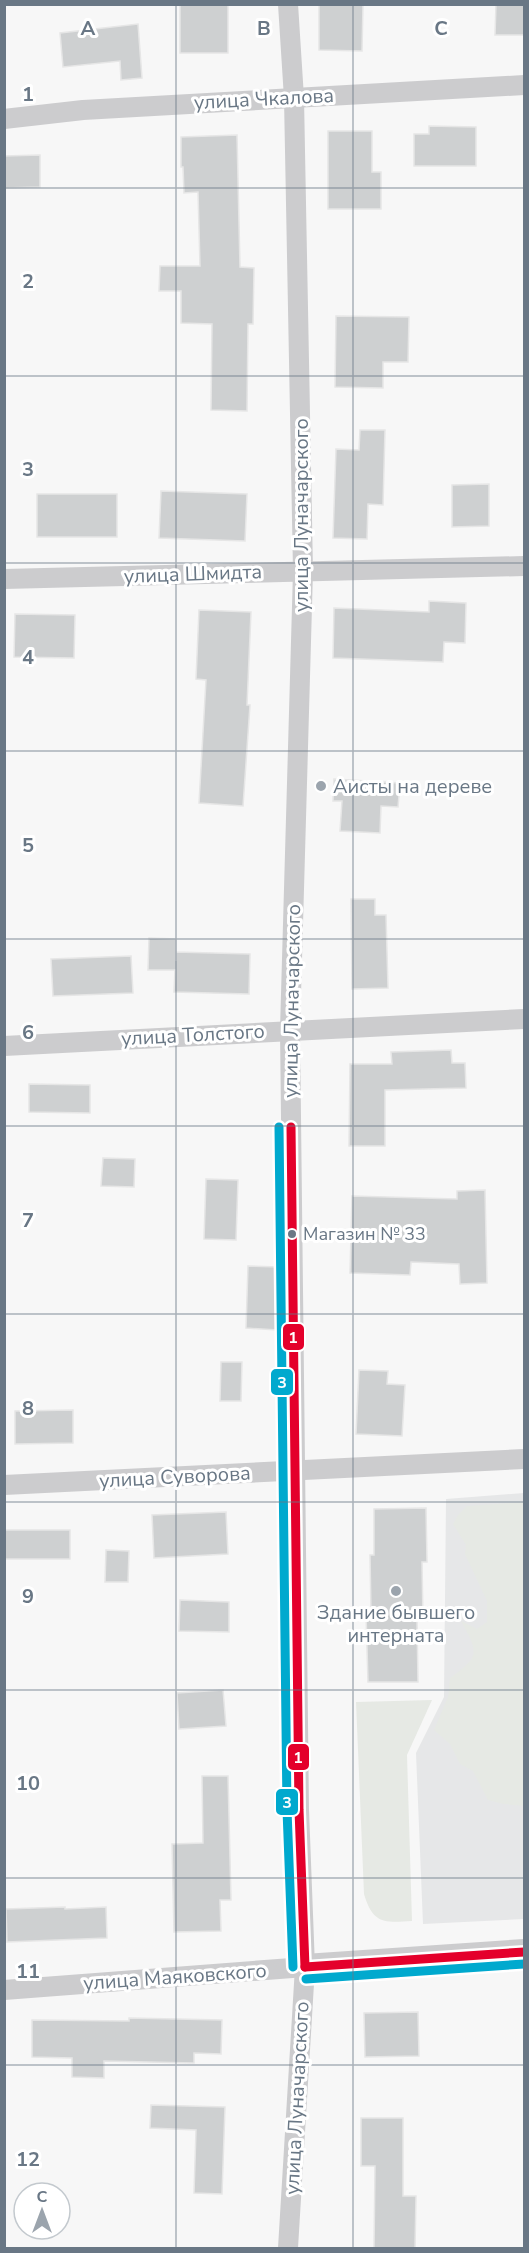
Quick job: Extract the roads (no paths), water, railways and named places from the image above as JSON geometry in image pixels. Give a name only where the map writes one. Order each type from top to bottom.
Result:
[{"type":"street","name":"улица Луначарского","points":[[288,4],[294,98],[303,571],[290,1030],[299,1810],[304,1967],[288,2248]]},
{"type":"street","name":"улица Чкалова","points":[[4,119],[84,110],[525,85]]},
{"type":"street","name":"улица Шмидта","points":[[4,579],[525,566]]},
{"type":"street","name":"улица Толстого","points":[[4,1046],[525,1019]]},
{"type":"street","name":"улица Суворова","points":[[4,1485],[525,1460]]},
{"type":"street","name":"улица Маяковского","points":[[4,1990],[525,1952]]},
{"type":"place","name":"Аисты на дереве","points":[[321,786]]},
{"type":"place","name":"Магазин № 33","points":[[292,1234]]},
{"type":"place","name":"Здание бывшего интерната","points":[[396,1591]]}]
